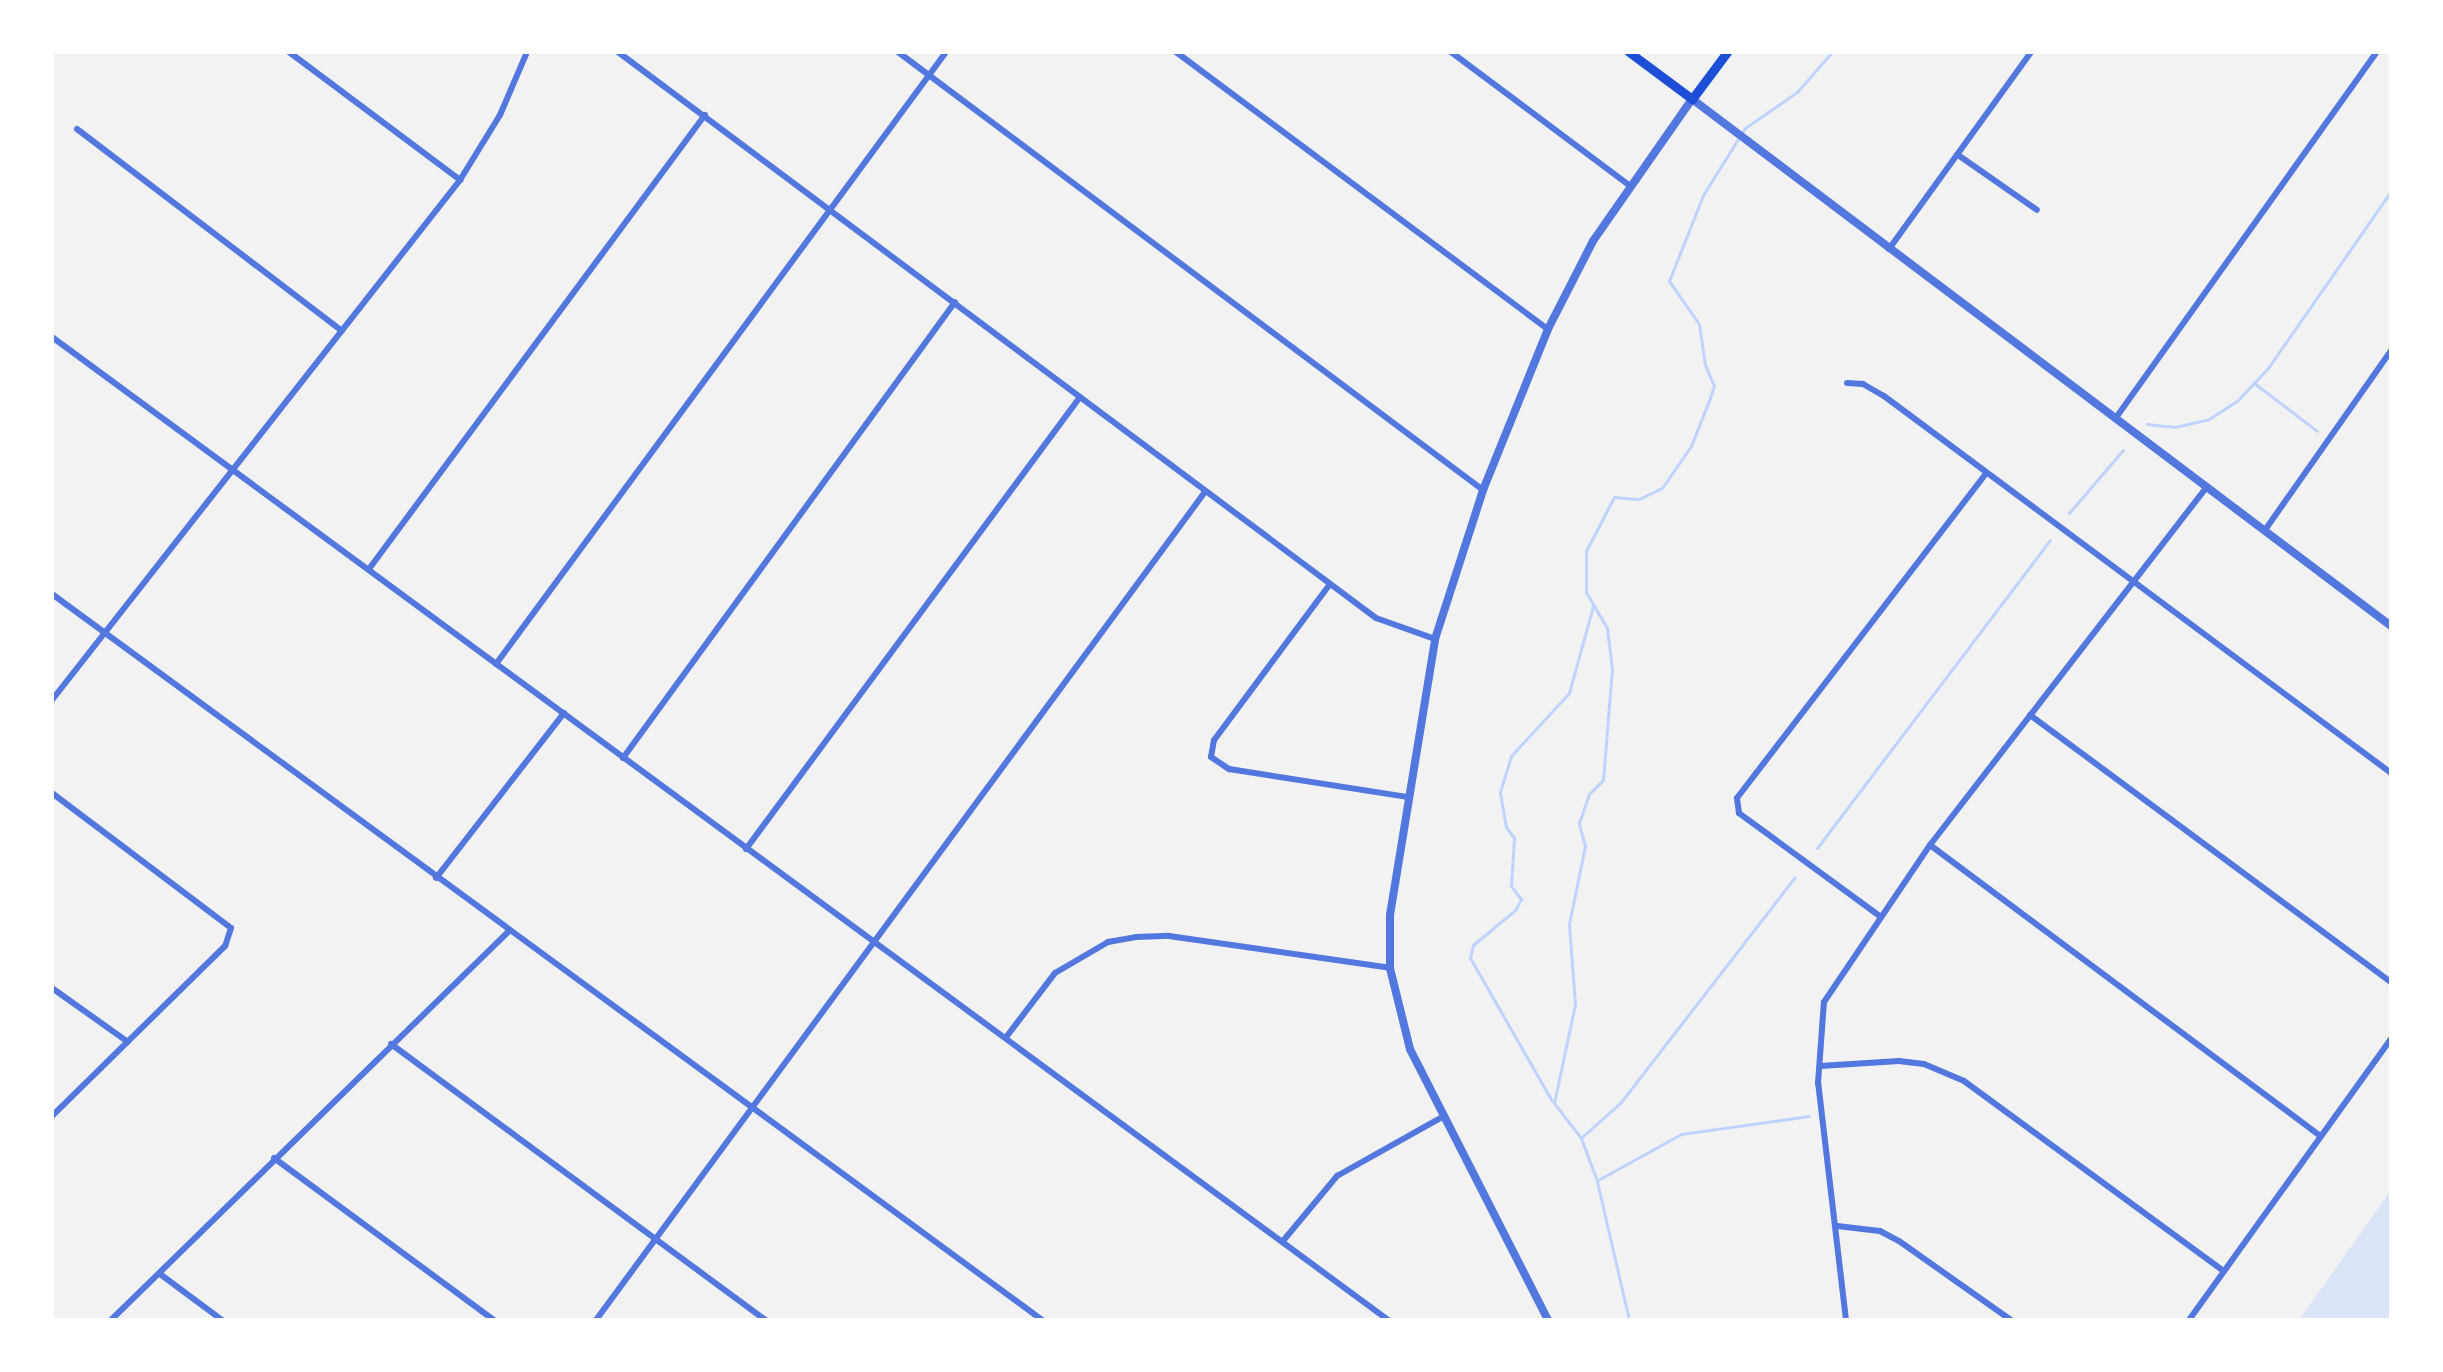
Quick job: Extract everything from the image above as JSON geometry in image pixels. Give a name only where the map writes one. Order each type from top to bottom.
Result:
[{"type":"main road","points":[[1629,52],[1692,99],[1727,52]]},
{"type":"street","points":[[289,52],[460,180]]},
{"type":"street","points":[[52,700],[460,180],[500,115],[527,52]]},
{"type":"street","points":[[618,52],[1376,618],[1435,639]]},
{"type":"street","points":[[898,52],[1483,490]]},
{"type":"street","points":[[496,664],[828,208],[946,52]]},
{"type":"street","points":[[1176,52],[1548,329]]},
{"type":"street","points":[[1451,52],[1630,186]]},
{"type":"street","points":[[1889,249],[2031,52]]},
{"type":"street","points":[[2115,419],[2377,52]]},
{"type":"street","points":[[1548,1320],[1410,1049],[1390,968],[1390,915],[1435,639],[1483,490],[1548,329],[1593,241],[1692,99],[2391,626]]},
{"type":"street","points":[[369,569],[705,115]]},
{"type":"street","points":[[77,129],[342,331]]},
{"type":"street","points":[[1958,155],[2037,210]]},
{"type":"street","points":[[623,758],[955,302]]},
{"type":"street","points":[[52,337],[235,469],[746,849],[1007,1036],[1388,1320]]},
{"type":"street","points":[[2265,530],[2391,351]]},
{"type":"street","points":[[1847,383],[1863,384],[1884,396],[2391,773]]},
{"type":"street","points":[[746,849],[1080,397]]},
{"type":"street","points":[[1881,917],[1739,813],[1737,798],[1986,473]]},
{"type":"street","points":[[1846,1320],[1820,1066],[1824,1002],[1930,845],[2207,486]]},
{"type":"street","points":[[596,1320],[1205,492]]},
{"type":"street","points":[[1330,584],[1214,740],[1211,757],[1229,769],[1407,797]]},
{"type":"street","points":[[52,594],[1042,1320]]},
{"type":"street","points":[[436,878],[564,713]]},
{"type":"street","points":[[2030,715],[2391,982]]},
{"type":"street","points":[[52,793],[231,928],[225,946],[52,1116]]},
{"type":"street","points":[[1930,845],[2320,1136]]},
{"type":"street","points":[[111,1320],[509,931]]},
{"type":"street","points":[[1007,1036],[1055,973],[1108,942],[1136,937],[1169,936],[1390,968]]},
{"type":"street","points":[[52,988],[128,1042]]},
{"type":"street","points":[[2189,1320],[2391,1039]]},
{"type":"street","points":[[391,1044],[766,1320]]},
{"type":"street","points":[[1820,1066],[1912,1062],[1964,1081],[2224,1271]]},
{"type":"street","points":[[1283,1241],[1337,1176],[1444,1116]]},
{"type":"street","points":[[274,1158],[494,1320]]},
{"type":"street","points":[[1837,1226],[1880,1231],[1899,1241],[2011,1320]]},
{"type":"street","points":[[160,1274],[222,1320]]},
{"type":"shaded area","points":[[2391,1190],[2391,1320],[2299,1320]]},
{"type":"waterway","points":[[1629,1320],[1597,1181],[1581,1138],[1554,1103],[1575,1004],[1569,924],[1585,846],[1579,823],[1589,794],[1603,780],[1612,669],[1607,628],[1586,592],[1586,551],[1614,497],[1639,499],[1662,488],[1691,446],[1714,386],[1705,365],[1699,324],[1669,281],[1703,195],[1745,128],[1797,92],[1832,52]]},
{"type":"waterway","points":[[2147,424],[2175,427],[2209,419],[2237,401],[2268,368],[2391,191]]},
{"type":"waterway","points":[[2254,383],[2317,431]]},
{"type":"waterway","points":[[2069,513],[2123,450]]},
{"type":"waterway","points":[[1817,848],[2050,540]]},
{"type":"waterway","points":[[1552,1101],[1470,958],[1473,945],[1515,910],[1521,899],[1511,886],[1514,838],[1506,827],[1500,792],[1511,756],[1569,693],[1593,606]]},
{"type":"waterway","points":[[1582,1137],[1621,1102],[1795,877]]},
{"type":"waterway","points":[[1598,1180],[1681,1134],[1809,1116]]}]
